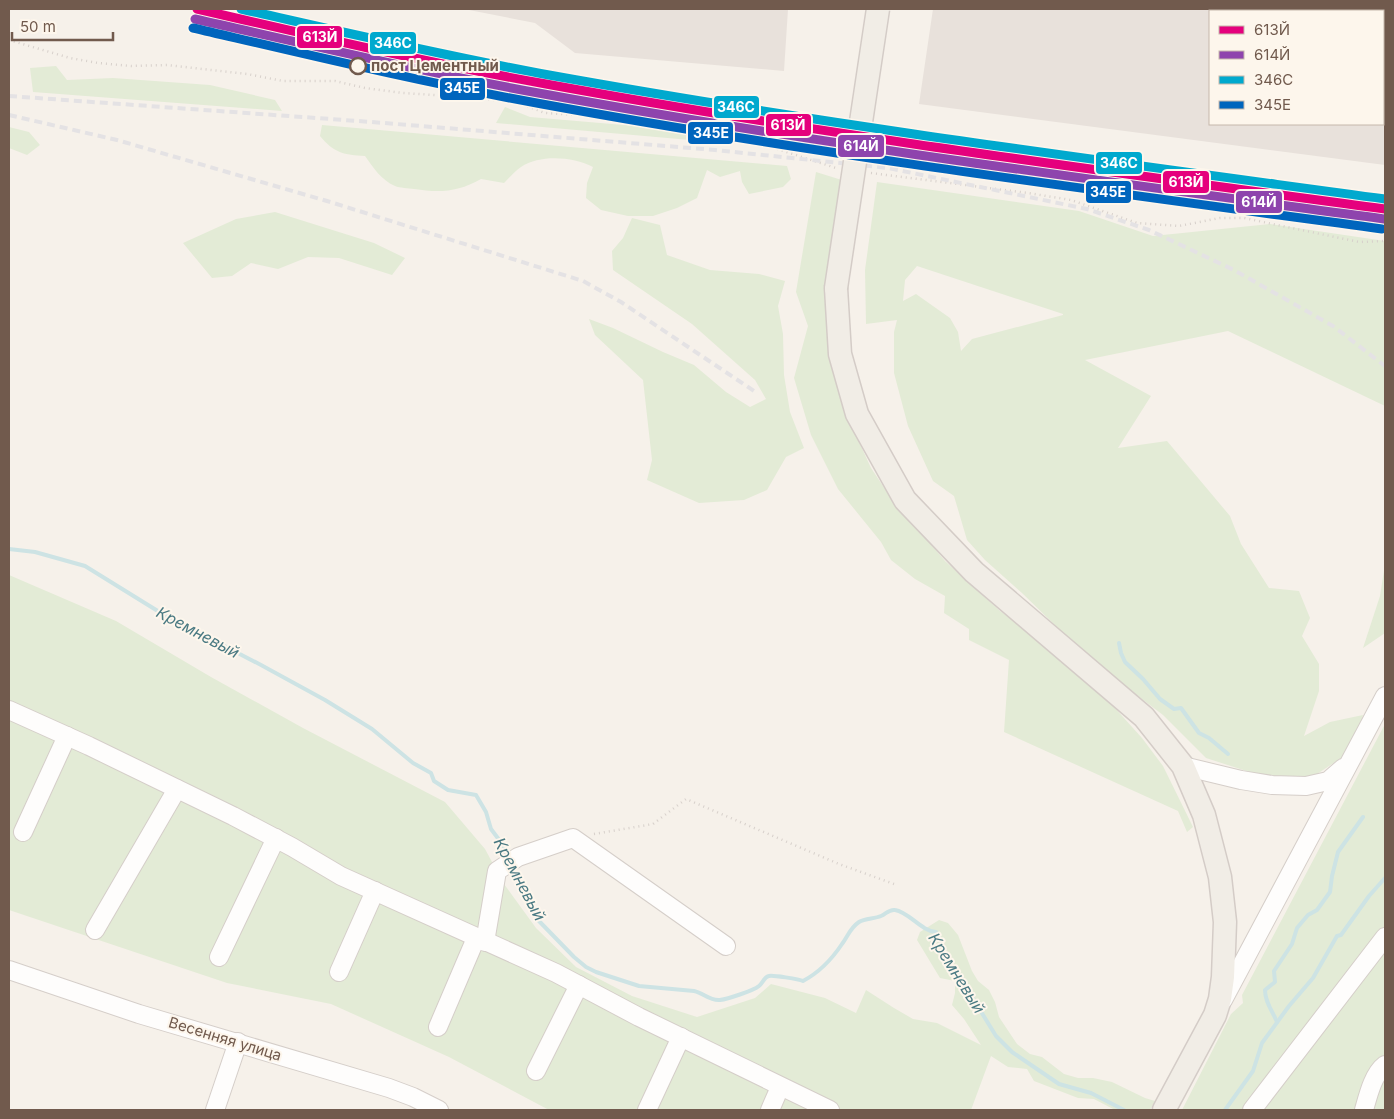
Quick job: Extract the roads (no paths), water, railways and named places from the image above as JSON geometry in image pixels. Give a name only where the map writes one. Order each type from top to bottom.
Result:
[{"type":"main road","points":[[878,9],[836,288],[840,354],[857,414],[905,500],[974,572],[1144,717],[1183,766],[1204,815],[1220,877],[1225,922],[1223,977],[1220,1000],[1215,1015],[1164,1110]]},
{"type":"street","points":[[1215,1015],[1385,696]]},
{"type":"street","points":[[9,710],[67,736],[276,838],[341,876],[556,973],[780,1087],[830,1110]]},
{"type":"street","points":[[22,832],[67,736]]},
{"type":"street","points":[[1183,766],[1241,780],[1272,785],[1306,786],[1328,781],[1349,763]]},
{"type":"street","points":[[95,930],[177,789]]},
{"type":"street","points":[[219,957],[276,838]]},
{"type":"street","points":[[438,1027],[480,940],[497,871],[518,857],[573,838],[726,946]]},
{"type":"street","points":[[339,972],[375,891]]},
{"type":"street","points":[[1252,1110],[1385,937]]},
{"type":"street","name":"Весенняя улица","points":[[9,970],[139,1014],[389,1088],[439,1110]]},
{"type":"street","points":[[536,1071],[579,986]]},
{"type":"street","points":[[647,1110],[681,1037]]},
{"type":"street","points":[[214,1110],[238,1042]]},
{"type":"street","points":[[1364,1110],[1369,1091],[1381,1068],[1385,1065]]},
{"type":"street","points":[[770,1110],[780,1087]]},
{"type":"waterway","name":"Кремневый","points":[[9,549],[35,552],[85,566],[161,613],[325,700],[372,729],[413,763],[431,773],[434,781],[448,790],[476,795],[486,812],[491,829],[503,845],[507,859]]},
{"type":"waterway","points":[[1119,643],[1125,662],[1160,699],[1174,709],[1181,708],[1199,733],[1209,738],[1228,754]]},
{"type":"waterway","points":[[1277,1022],[1267,1002],[1265,990],[1275,982],[1274,971],[1292,944],[1297,928],[1308,915],[1317,910],[1330,892],[1338,852],[1363,817]]},
{"type":"waterway","name":"Кремневый","points":[[511,867],[523,896],[538,920],[586,967],[639,986],[694,991],[716,1000],[751,990],[759,986],[769,976],[803,981],[815,974],[830,960],[856,924],[881,916],[891,910],[900,911],[925,928],[936,932],[949,963],[956,971],[996,1036],[1012,1052],[1059,1084],[1091,1093],[1124,1110]]},
{"type":"waterway","name":"Кремневый","points":[[1225,1110],[1253,1071],[1262,1043],[1289,1006],[1313,978],[1337,936],[1341,935],[1369,896],[1385,878]]},
{"type":"railway","points":[[9,96],[372,122],[715,150],[888,168],[1087,209],[1149,230],[1234,270],[1333,326],[1385,366]]},
{"type":"railway","points":[[9,115],[117,140],[327,201],[583,281],[621,302],[754,391]]},
{"type":"place","name":"пост Цементный","points":[[358,66]]}]
